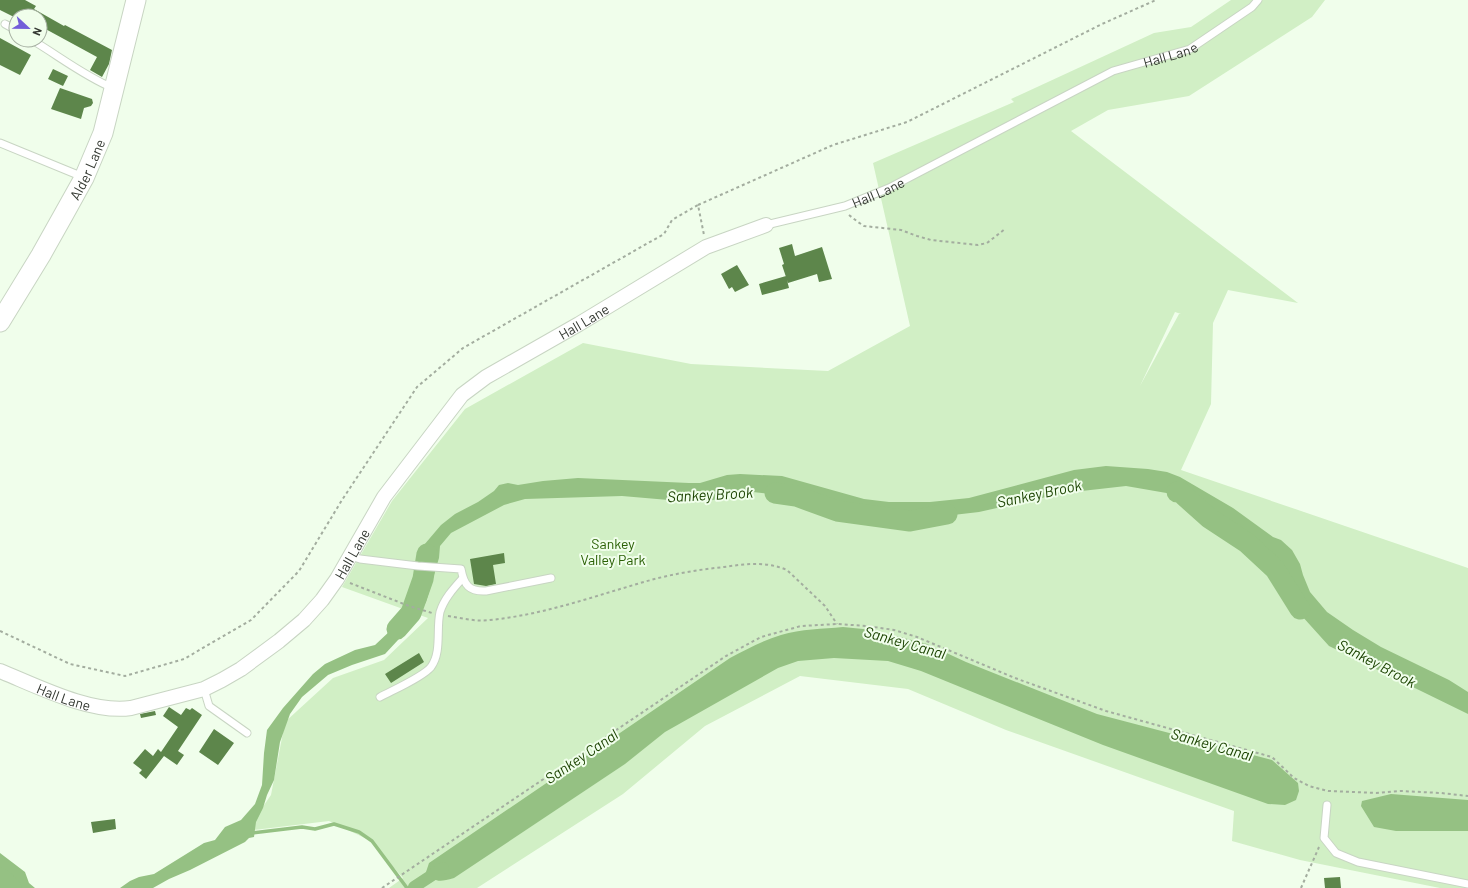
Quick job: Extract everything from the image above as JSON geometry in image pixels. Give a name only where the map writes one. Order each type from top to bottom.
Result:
[{"type":"street","name":"Alder Lane","points":[[0,322],[41,255],[84,178],[103,133],[136,0]]},
{"type":"street","name":"Hall Lane","points":[[0,671],[71,699],[121,710],[204,689],[241,669],[279,641],[304,620],[322,600],[337,579],[384,497],[462,395],[486,377],[579,324],[706,247],[766,225]]},
{"type":"lane","name":"Hall Lane","points":[[766,225],[845,206],[889,188],[1113,71],[1190,49],[1252,7],[1258,0]]},
{"type":"lane","points":[[45,48],[70,65],[102,83],[115,88]]},
{"type":"lane","points":[[0,143],[84,178]]},
{"type":"lane","points":[[350,556],[360,559],[418,566],[461,569],[462,579],[469,587],[476,591],[486,591],[551,578]]},
{"type":"lane","points":[[380,697],[430,668],[436,655],[440,614],[445,600],[462,579]]},
{"type":"lane","points":[[204,689],[210,706],[247,733]]},
{"type":"lane","points":[[1327,805],[1324,838],[1336,853],[1358,862],[1468,884]]},
{"type":"path","points":[[0,631],[70,664],[125,676],[184,659],[251,620],[299,571],[342,500],[417,387],[464,348],[664,234],[672,220],[698,205],[833,145],[907,122],[1102,24],[1156,0]]},
{"type":"path","points":[[698,205],[706,247]]},
{"type":"path","points":[[845,206],[851,217],[864,226],[901,230],[931,240],[978,245],[987,243],[1005,229]]},
{"type":"path","points":[[337,579],[425,611],[473,620],[489,620],[568,605],[669,576],[704,569],[751,564],[768,564],[786,570],[825,606],[837,624]]},
{"type":"path","points":[[382,888],[726,656],[761,637],[801,626],[837,624],[867,626],[894,630],[917,637],[1015,678],[1106,711],[1272,757],[1294,778],[1309,786],[1328,791],[1376,793],[1400,791],[1468,796]]},
{"type":"path","points":[[1301,888],[1324,838]]},
{"type":"green space","name":"Sankey Valley Park","points":[[1231,0],[1325,0],[1312,17],[1189,96],[1108,110],[1071,131],[1298,303],[1228,290],[1213,323],[1211,404],[1181,470],[1468,568],[1468,888],[1440,888],[1300,860],[1232,841],[1234,811],[1006,730],[908,689],[800,676],[705,726],[623,794],[477,888],[389,888],[403,878],[369,840],[329,821],[246,831],[271,795],[285,722],[333,678],[384,660],[428,618],[342,587],[392,501],[465,409],[583,343],[691,364],[828,371],[910,326],[873,163],[1014,102],[1011,99],[1154,33],[1191,27]],"holes":[[[1175,312],[1181,314],[1179,314],[1140,386]]]},
{"type":"water","points":[[1106,466],[1148,469],[1167,472],[1180,477],[1233,508],[1273,537],[1281,540],[1292,550],[1300,564],[1310,592],[1327,612],[1381,647],[1449,680],[1468,692],[1468,714],[1329,646],[1292,605],[1277,565],[1262,552],[1178,495],[1126,486],[1064,493],[979,512],[910,520],[860,513],[814,499],[753,492],[713,500],[692,502],[622,496],[525,499],[504,505],[451,533],[440,546],[439,558],[426,602],[414,623],[385,654],[328,675],[302,697],[290,714],[280,742],[274,780],[256,822],[254,837],[249,838],[245,842],[153,888],[120,888],[139,877],[154,874],[204,843],[215,840],[225,827],[241,820],[255,804],[262,785],[267,730],[283,708],[313,674],[325,664],[355,650],[375,645],[406,616],[416,603],[422,585],[421,561],[424,545],[441,525],[455,514],[478,502],[494,491],[499,485],[508,483],[518,485],[578,478],[700,483],[727,475],[740,474],[782,476],[864,499],[889,502],[930,502],[969,498],[1074,470]]},
{"type":"water","points":[[843,627],[873,630],[927,644],[966,662],[1097,714],[1272,760],[1298,783],[1299,791],[1296,800],[1285,805],[1268,804],[1103,745],[921,671],[888,661],[834,658],[798,661],[778,668],[665,732],[625,764],[454,878],[438,881],[426,872],[429,863],[730,658],[762,642],[781,635],[804,630]]},
{"type":"water","points":[[1391,794],[1468,800],[1468,831],[1396,831],[1374,827],[1361,806],[1362,801]]},
{"type":"water","points":[[0,853],[25,872],[29,883],[35,888],[18,888],[0,872]]},
{"type":"building","points":[[0,0],[25,0],[36,6],[35,8],[8,8],[8,14],[0,10]]},
{"type":"building","points":[[48,17],[112,50],[109,64],[102,77],[90,70],[97,57],[48,30]]},
{"type":"building","points":[[0,38],[8,42],[8,48],[18,48],[31,55],[20,75],[0,65]]},
{"type":"building","points":[[53,69],[68,76],[63,86],[48,79]]},
{"type":"building","points":[[60,88],[92,99],[93,103],[91,106],[84,108],[81,119],[51,109]]},
{"type":"building","points":[[792,244],[795,256],[822,247],[832,279],[819,282],[817,274],[788,283],[782,265],[784,264],[779,248]]},
{"type":"building","points":[[737,265],[749,285],[735,292],[732,287],[729,289],[721,274]]},
{"type":"building","points":[[786,276],[789,288],[762,295],[759,284]]},
{"type":"building","points":[[504,553],[505,563],[493,565],[496,584],[486,586],[474,584],[470,559]]},
{"type":"building","points":[[419,653],[424,662],[391,683],[385,674]]},
{"type":"building","points":[[169,707],[181,715],[186,708],[190,710],[192,708],[202,715],[178,751],[184,755],[177,765],[164,756],[146,779],[139,773],[142,770],[133,763],[145,749],[153,756],[158,749],[161,752],[178,727],[163,716]]},
{"type":"building","points":[[155,711],[156,715],[141,718],[140,714]]},
{"type":"building","points":[[214,729],[234,743],[218,765],[199,752]]},
{"type":"building","points":[[115,819],[116,829],[93,833],[91,822]]},
{"type":"building","points":[[1340,877],[1341,888],[1325,888],[1324,878]]},
{"type":"waterway","name":"Sankey Brook","points":[[1177,492],[1180,492],[1209,518],[1247,543],[1275,569],[1300,609]]},
{"type":"waterway","name":"Sankey Brook","points":[[775,493],[796,496],[837,511],[910,521],[947,514]]},
{"type":"waterway","name":"Sankey Brook","points":[[397,629],[411,613],[423,579],[427,554]]},
{"type":"waterway","points":[[252,833],[302,827],[315,829],[334,824],[359,832],[372,841],[407,888]]},
{"type":"waterway","name":"Sankey Canal","points":[[414,887],[443,868]]},
{"type":"waterway","name":"Sankey Brook","points":[[0,878],[11,888]]}]
